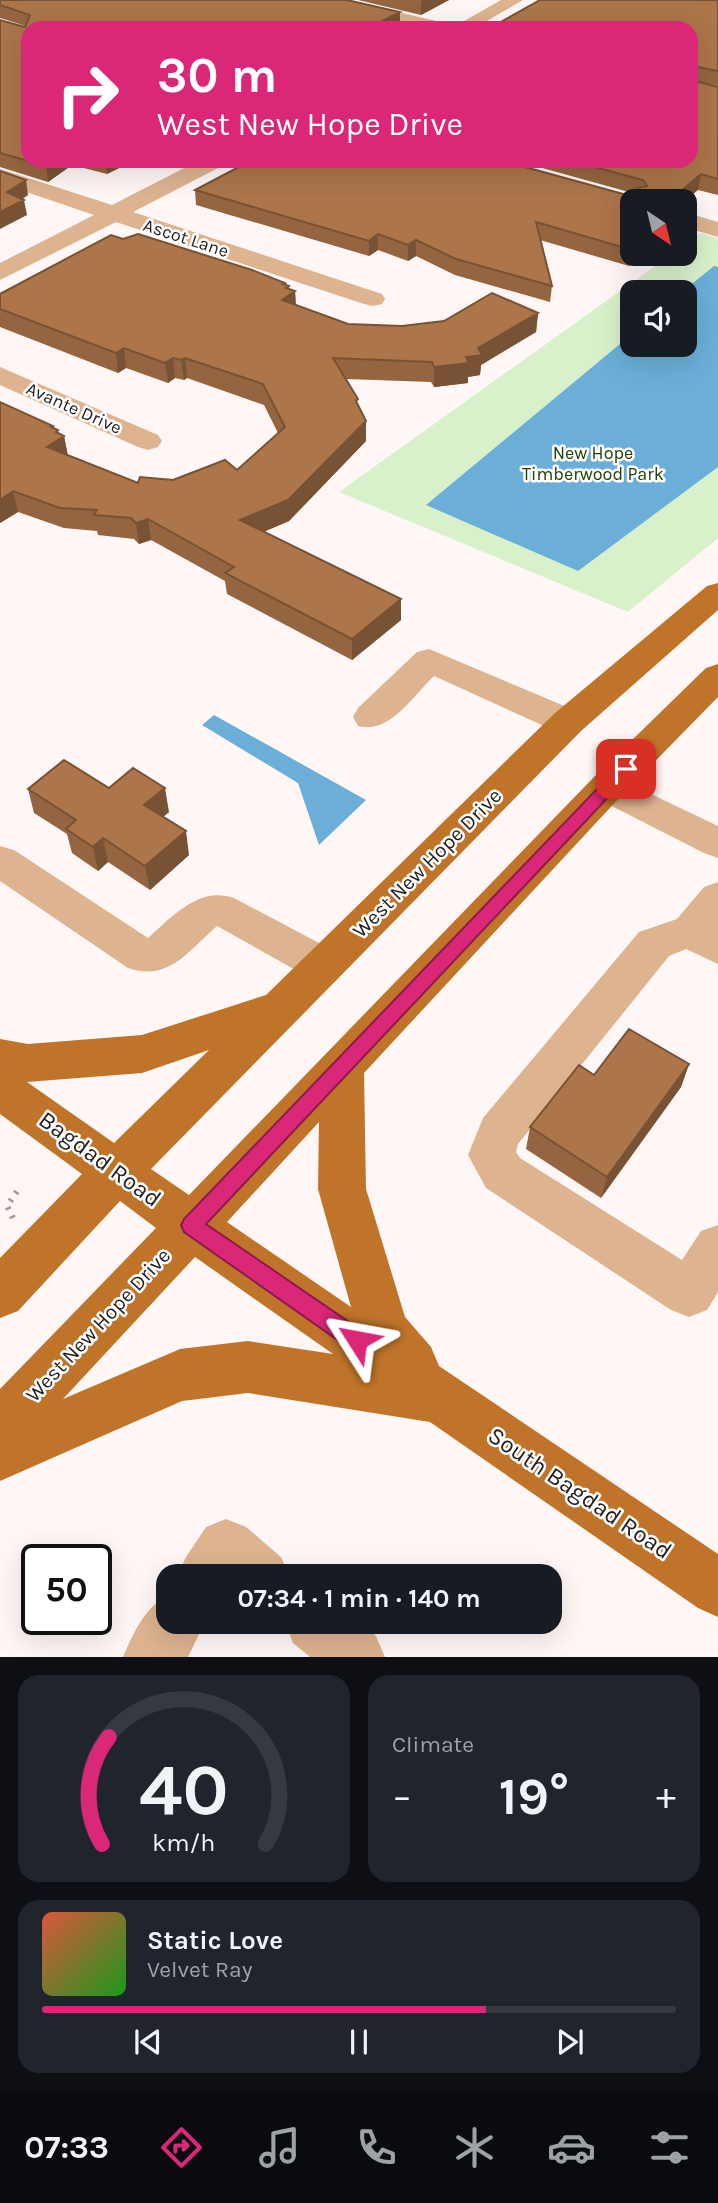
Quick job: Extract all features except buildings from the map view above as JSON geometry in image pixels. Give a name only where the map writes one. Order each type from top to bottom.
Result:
[{"type":"main road","name":"West New Hope Drive","points":[[0,1294],[118,1170],[568,722],[718,593]]},
{"type":"main road","name":"West New Hope Drive","points":[[0,1428],[607,788],[718,676]]},
{"type":"main road","points":[[0,1058],[28,1063],[142,1054],[282,1007]]},
{"type":"main road","points":[[342,1068],[342,1189],[361,1262],[384,1332],[442,1398]]},
{"type":"main road","name":"Bagdad Road","points":[[0,1088],[118,1170],[191,1225],[442,1398]]},
{"type":"main road","points":[[0,1454],[180,1375],[248,1367],[442,1398]]},
{"type":"main road","name":"South Bagdad Road","points":[[442,1398],[715,1576]]},
{"type":"street","points":[[325,0],[414,21]]},
{"type":"street","points":[[474,21],[514,0]]},
{"type":"street","points":[[0,273],[200,168]]},
{"type":"street","name":"Ascot Lane","points":[[0,176],[373,299]]},
{"type":"street","points":[[697,223],[718,229]]},
{"type":"street","name":"Avante Drive","points":[[0,375],[148,441]]},
{"type":"street","points":[[371,717],[429,660],[568,722]]},
{"type":"street","points":[[607,788],[718,843]]},
{"type":"street","points":[[0,861],[143,956],[155,956],[205,914],[220,909],[323,965]]},
{"type":"street","points":[[709,926],[654,944],[499,1133],[491,1155],[503,1173],[689,1293],[718,1248]]},
{"type":"street","points":[[215,1564],[226,1547],[246,1564]]},
{"type":"street","points":[[153,1657],[168,1634]]},
{"type":"path","points":[[16,1225],[3,1206],[18,1189]]},
{"type":"green space","name":"New Hope Timberwood Park","points":[[701,233],[718,239],[718,538],[628,612],[339,492],[620,291],[620,357],[697,357],[697,280],[636,280],[655,266],[697,266],[697,236]]},
{"type":"water","points":[[714,266],[718,267],[718,467],[578,571],[426,505],[620,344],[620,357],[697,357],[697,280]]},
{"type":"water","points":[[214,715],[366,800],[319,845],[298,783],[202,725]]},
{"type":"route","points":[[357,1340],[191,1225],[626,769]]}]
